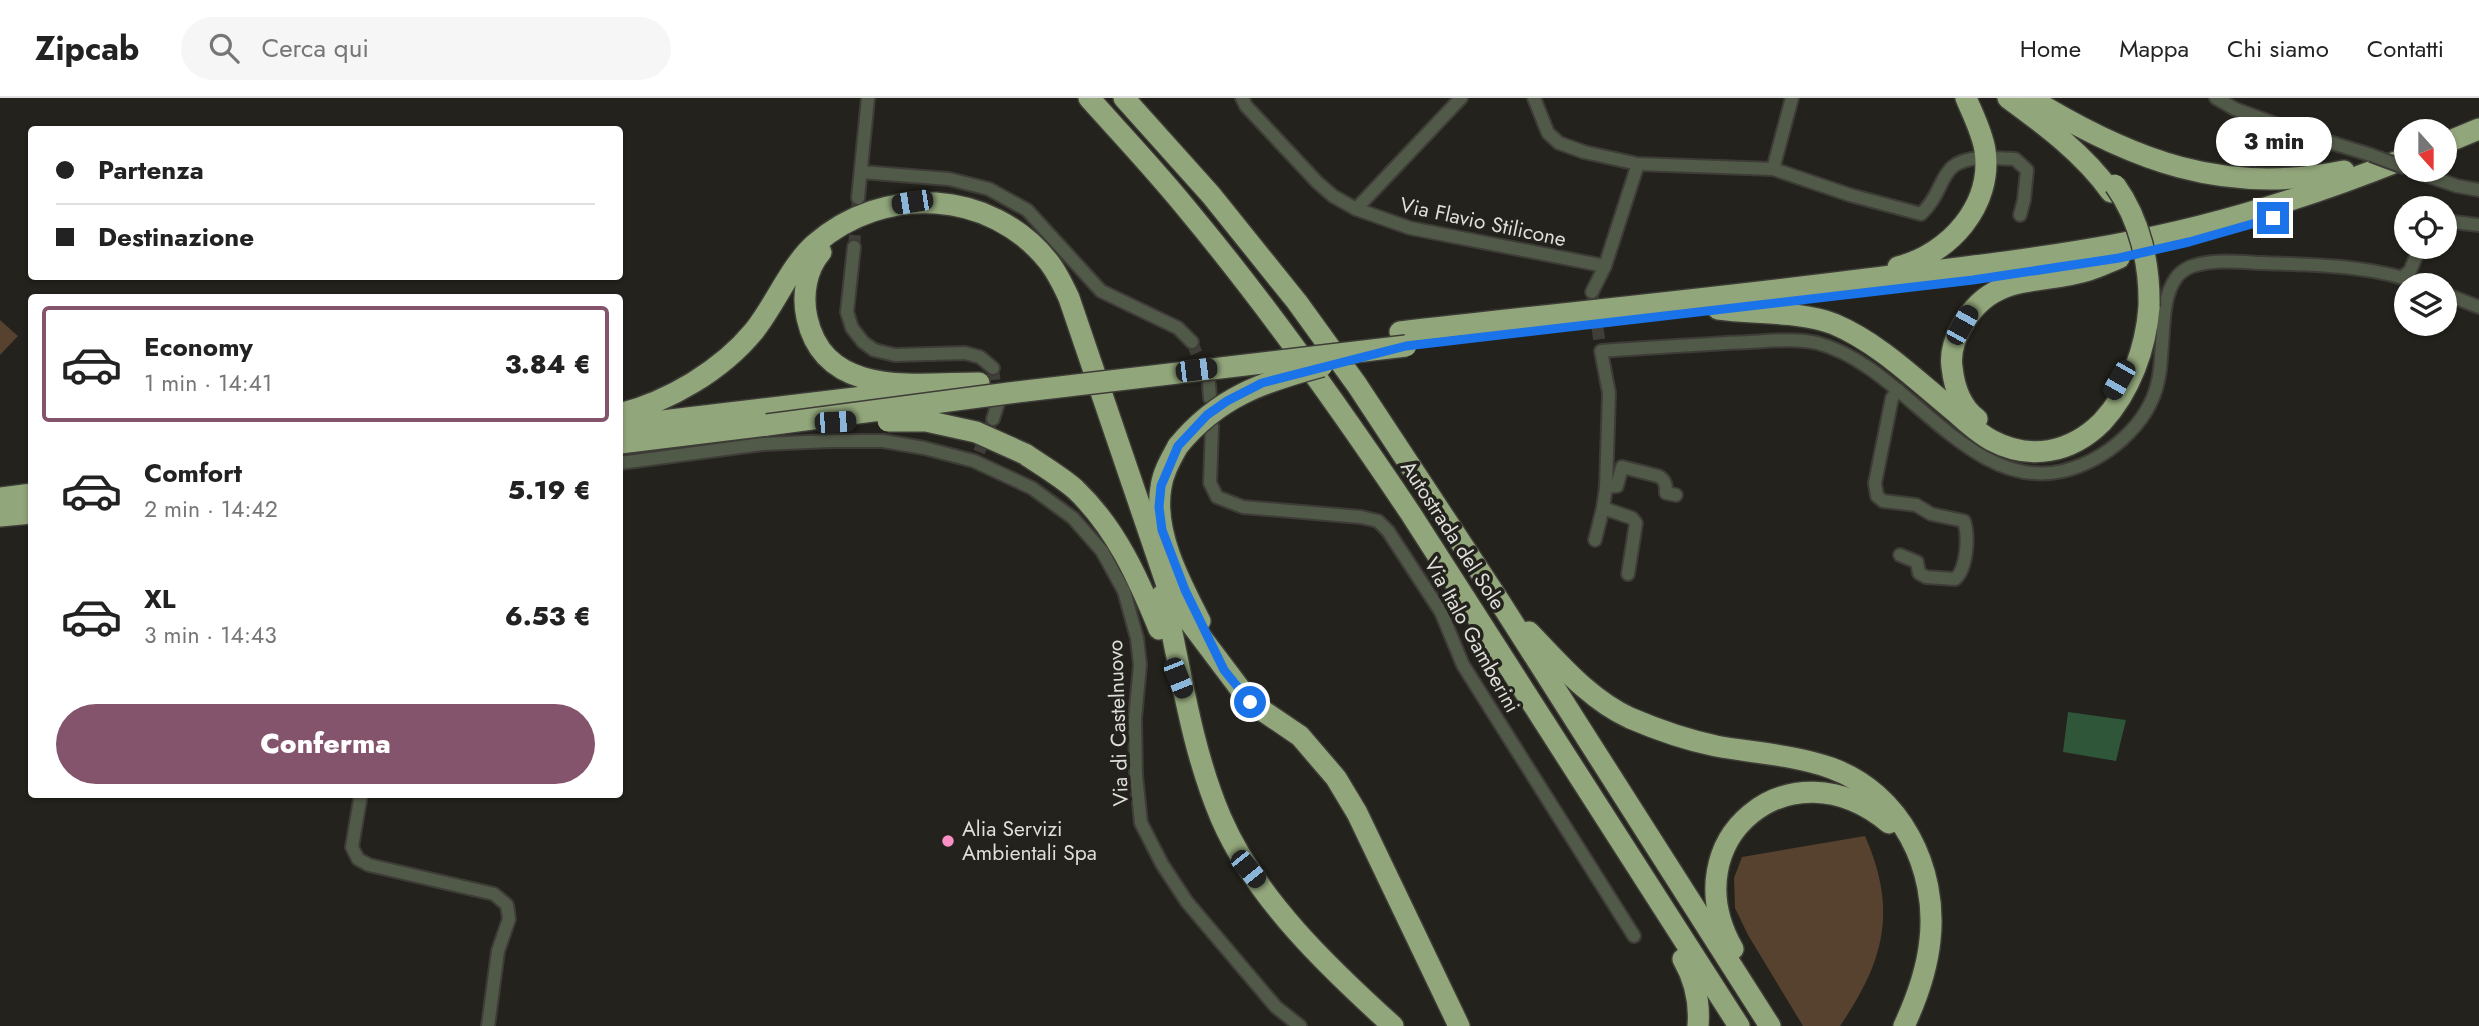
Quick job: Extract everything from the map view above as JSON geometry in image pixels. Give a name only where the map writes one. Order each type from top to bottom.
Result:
[{"type":"highway","name":"Autostrada del Sole","points":[[1089,98],[1191,213],[1278,324],[1359,436],[1739,1026]]},
{"type":"highway","name":"Autostrada del Sole","points":[[1124,98],[1211,195],[1297,302],[1357,385],[1498,599],[1768,1023]]},
{"type":"highway","points":[[1821,285],[1914,262],[1944,245],[1960,231],[1979,196],[1985,165],[1982,139],[1966,98]]},
{"type":"highway","points":[[2008,98],[2052,131],[2113,188]]},
{"type":"highway","points":[[2020,98],[2094,160],[2129,207],[2141,242],[2149,281],[2146,307],[2132,357],[2104,405],[2083,427],[2062,440],[2039,443],[2011,438],[1991,429],[1969,414],[1957,393],[1951,365],[1955,338],[1969,312],[1986,295],[2005,286],[2088,271],[2119,258]]},
{"type":"highway","points":[[2029,98],[2134,153],[2179,168],[2221,176],[2261,180],[2321,176],[2353,169],[2394,154]]},
{"type":"highway","points":[[2457,138],[2479,129]]},
{"type":"highway","points":[[2457,152],[2479,143]]},
{"type":"highway","points":[[623,443],[2011,261],[2151,237],[2268,207],[2342,184],[2394,163]]},
{"type":"highway","points":[[1393,1026],[1350,988],[1295,928],[1248,869],[1222,819],[1198,755],[1169,618],[1101,415],[1077,335],[1065,300],[1052,275],[1033,251],[1002,228],[957,211],[912,207],[867,218],[832,239],[817,256],[808,274],[805,311],[810,333],[831,362],[856,377],[878,383],[986,376],[1403,339],[1718,309],[1973,280],[2119,258],[2189,242],[2306,209],[2394,178]]},
{"type":"highway","points":[[623,413],[668,396],[707,374],[754,331],[813,246],[852,219],[889,206],[935,202],[985,214],[1021,234],[1049,262],[1069,298],[1164,581],[1177,607],[1250,702],[1300,736],[1336,778],[1357,813],[1458,1023]]},
{"type":"highway","points":[[1718,309],[1794,315],[1831,323],[1892,360],[1990,440],[2011,449],[2039,453],[2064,449],[2090,435],[2112,411],[2128,384],[2140,355],[2147,330],[2146,307]]},
{"type":"highway","points":[[1221,664],[1185,590],[1162,530],[1159,507],[1161,486],[1178,446],[1207,415],[1262,383],[1403,339]]},
{"type":"highway","points":[[623,426],[986,376]]},
{"type":"highway","points":[[766,425],[926,421],[976,432],[1025,454],[1074,488],[1105,522],[1132,565],[1187,699]]},
{"type":"highway","points":[[0,498],[28,494]]},
{"type":"highway","points":[[0,516],[28,513]]},
{"type":"highway","points":[[1498,599],[1579,685],[1628,716],[1671,734],[1716,746],[1802,759],[1834,769],[1868,788],[1894,812],[1909,832],[1919,857],[1930,894],[1931,913],[1926,966],[1904,1026]]},
{"type":"highway","points":[[1768,1023],[1769,1005],[1735,953],[1719,918],[1716,885],[1720,860],[1737,827],[1752,812],[1782,797],[1805,791],[1827,791],[1849,797],[1873,809],[1892,825],[1908,849],[1917,874],[1922,907],[1917,960],[1894,1026]]},
{"type":"highway","points":[[1664,911],[1663,926],[1692,975],[1698,1000],[1698,1026]]},
{"type":"street","points":[[858,198],[868,98]]},
{"type":"street","name":"Via Flavio Stilicone","points":[[1242,98],[1246,106],[1317,182],[1333,196],[1356,209],[1410,228],[1605,266]]},
{"type":"street","name":"Via Flavio Stilicone","points":[[1356,209],[1461,98]]},
{"type":"street","points":[[1534,98],[1548,133],[1559,143],[1584,152],[1638,164],[1773,169],[1850,195],[1921,214],[1954,164],[1986,158],[2015,159],[2027,170],[2020,215]]},
{"type":"street","points":[[1773,169],[1792,98]]},
{"type":"street","points":[[2216,98],[2235,109],[2394,164]]},
{"type":"street","points":[[1592,292],[1605,266],[1638,164]]},
{"type":"street","points":[[861,172],[949,180],[989,190],[1027,210],[1101,291],[1178,328],[1192,342]]},
{"type":"street","points":[[2446,182],[2479,190]]},
{"type":"street","points":[[2457,222],[2479,225]]},
{"type":"street","points":[[854,247],[847,312],[852,328],[863,342],[874,350],[895,355],[965,353],[980,357],[986,376]]},
{"type":"street","points":[[1595,540],[1606,487],[1609,393],[1601,351],[1805,341],[1817,343],[1845,354],[1898,390],[1980,457],[2004,468],[2033,473],[2060,472],[2085,465],[2116,447],[2144,414],[2158,383],[2168,294],[2177,276],[2191,266],[2224,262],[2313,265],[2394,276]]},
{"type":"street","points":[[2457,299],[2479,307]]},
{"type":"street","points":[[1209,384],[1210,398]]},
{"type":"street","points":[[1898,390],[1892,398],[1875,483],[1877,496],[1882,501],[1916,505],[1931,514],[1964,521],[1967,529],[1962,570],[1955,579],[1927,577],[1919,573],[1917,562],[1900,555]]},
{"type":"street","points":[[993,419],[998,403]]},
{"type":"street","name":"Via Italo Gamberini","points":[[1212,426],[1210,483],[1217,497],[1243,506],[1361,517],[1378,521],[1388,531],[1441,612],[1462,665],[1634,936]]},
{"type":"street","name":"Via di Castelnuovo","points":[[623,463],[763,444],[883,441],[977,456],[1032,488],[1073,518],[1102,551],[1124,591],[1137,638],[1140,665],[1135,719],[1140,823],[1187,902],[1276,1007],[1300,1026]]},
{"type":"street","points":[[1606,487],[1617,486],[1622,467],[1658,476],[1663,479],[1666,494],[1676,495]]},
{"type":"street","points":[[1603,508],[1632,518],[1636,523],[1628,574]]},
{"type":"street","points":[[360,798],[352,847],[358,859],[369,865],[494,894],[507,905],[509,919],[498,951],[488,1026]]},
{"type":"shaded area","points":[[0,320],[18,336],[0,355]]},
{"type":"shaded area","points":[[2068,712],[2126,720],[2116,761],[2063,752]]},
{"type":"shaded area","points":[[1865,836],[1881,888],[1883,912],[1876,957],[1855,1002],[1840,1026],[1803,1026],[1748,935],[1735,908],[1734,878],[1742,857]]},
{"type":"tunnel","points":[[854,247],[858,198]]},
{"type":"tunnel","points":[[1592,292],[1601,351]]},
{"type":"tunnel","points":[[1192,342],[1205,374]]},
{"type":"tunnel","points":[[993,368],[997,399]]},
{"type":"tunnel","points":[[979,452],[993,419]]},
{"type":"place","name":"Alia Servizi Ambientali Spa","points":[[948,841]]},
{"type":"route","points":[[1250,702],[1224,670],[1185,590],[1162,530],[1159,507],[1161,486],[1168,465],[1191,430],[1227,401],[1262,383],[1406,346],[1973,280],[2119,258],[2189,242],[2273,218]]}]
